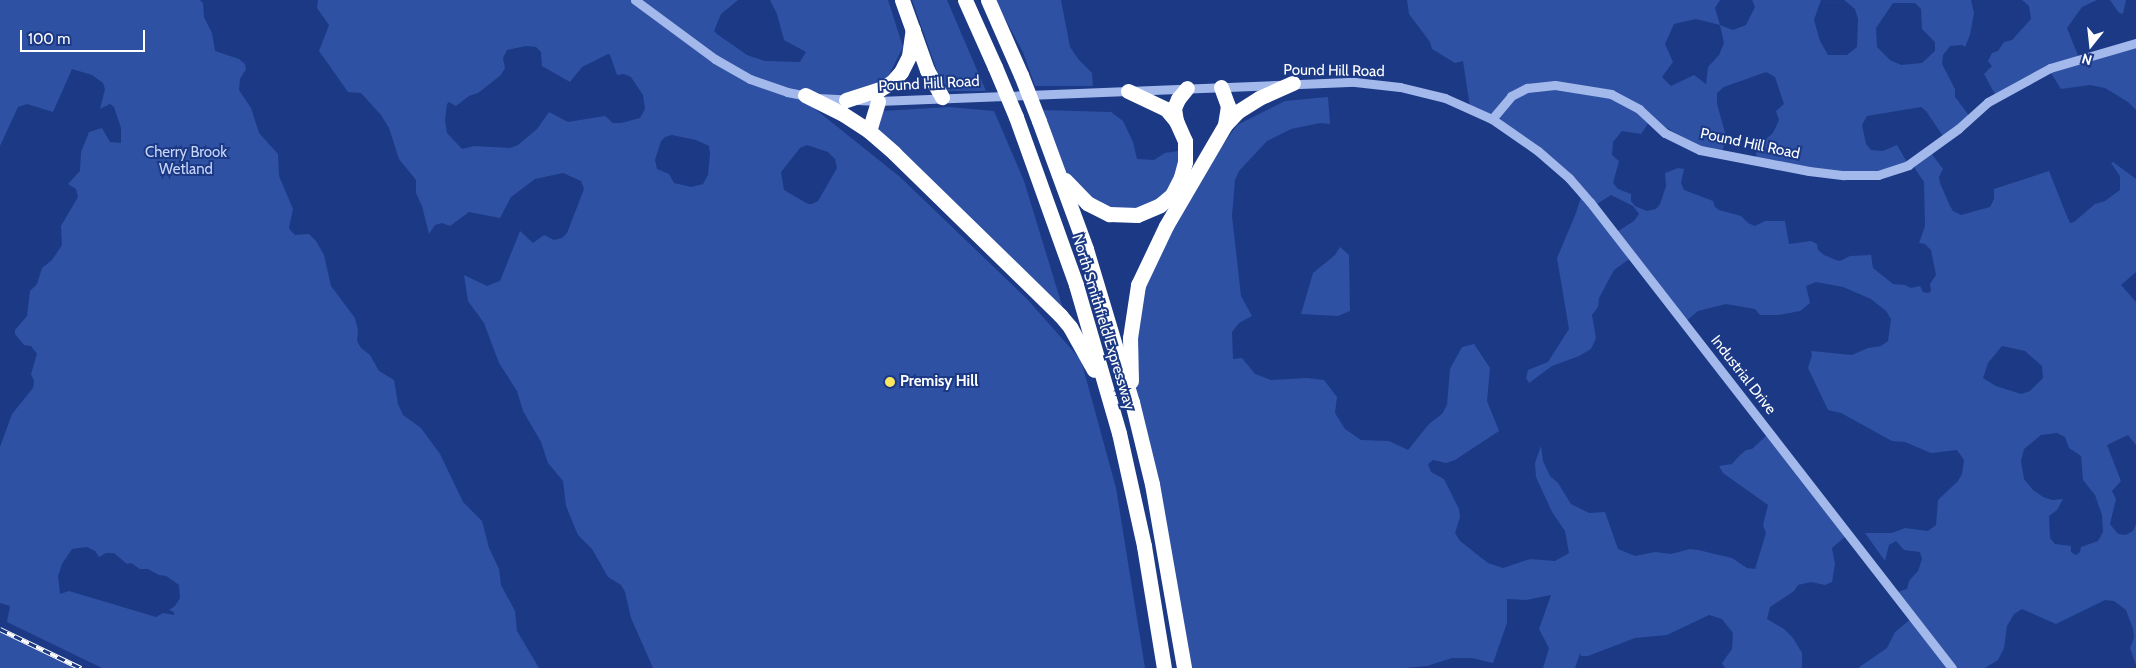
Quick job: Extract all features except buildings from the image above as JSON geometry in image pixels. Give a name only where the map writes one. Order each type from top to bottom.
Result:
[{"type":"highway","points":[[902,0],[932,84],[942,97]]},
{"type":"highway","name":"North Smithfield Expressway","points":[[965,0],[1016,117],[1076,285],[1111,406],[1144,546],[1164,668]]},
{"type":"highway","name":"North Smithfield Expressway","points":[[988,0],[1021,75],[1059,173],[1086,249],[1132,402],[1152,484],[1184,668]]},
{"type":"highway","points":[[846,100],[880,89],[892,82],[901,72],[908,56],[913,29]]},
{"type":"highway","points":[[1132,402],[1130,338],[1138,285],[1148,261],[1166,226],[1225,125],[1245,107],[1293,83]]},
{"type":"highway","points":[[1221,87],[1228,106],[1225,125]]},
{"type":"highway","points":[[1059,173],[1081,198],[1100,211],[1128,216],[1146,212],[1160,205],[1172,194],[1181,177],[1185,162],[1185,148],[1176,121],[1176,102],[1186,88]]},
{"type":"highway","points":[[1128,90],[1166,109],[1176,121]]},
{"type":"highway","points":[[805,96],[843,114],[869,131],[1060,315],[1084,350],[1111,406]]},
{"type":"highway","points":[[869,131],[878,101]]},
{"type":"street","name":"Pound Hill Road","points":[[635,0],[715,59],[750,79],[805,96],[878,101],[1355,82],[1400,86],[1445,98],[1492,119],[1511,96],[1527,88],[1555,85],[1611,94],[1639,109],[1665,133],[1700,150],[1799,169],[1844,175],[1878,175],[1908,165],[1958,129],[1988,102],[2050,68],[2136,43]]},
{"type":"street","name":"Industrial Drive","points":[[1492,119],[1538,151],[1568,178],[1590,202],[1952,668]]},
{"type":"green space","name":"Cherry Brook Wetland","points":[[0,0],[200,0],[203,3],[204,17],[212,33],[215,51],[239,59],[245,64],[246,69],[240,79],[239,90],[251,108],[259,133],[278,154],[279,176],[293,209],[289,228],[295,235],[309,234],[316,241],[324,255],[331,286],[355,318],[358,330],[357,341],[361,348],[370,355],[379,371],[394,380],[398,404],[403,415],[421,428],[440,454],[463,502],[482,521],[489,548],[499,569],[501,585],[515,611],[517,631],[539,668],[102,668],[7,622],[10,606],[0,603],[0,447],[12,414],[33,388],[34,381],[31,374],[37,354],[31,346],[24,345],[15,334],[15,330],[27,316],[30,291],[37,284],[42,268],[52,260],[62,245],[61,226],[78,197],[76,189],[68,184],[80,171],[81,152],[89,132],[102,128],[110,142],[121,143],[121,128],[114,107],[110,104],[100,109],[105,89],[103,83],[92,75],[72,69],[53,112],[27,104],[18,107],[0,146]],"holes":[[[87,547],[95,551],[99,557],[106,553],[114,553],[127,564],[131,563],[140,569],[148,569],[159,575],[166,576],[179,585],[180,598],[175,606],[169,610],[174,612],[174,615],[163,613],[156,617],[69,591],[60,594],[58,576],[62,564],[72,549]]]},
{"type":"green space","points":[[318,0],[738,0],[721,14],[714,31],[717,34],[747,55],[765,61],[800,62],[806,52],[784,40],[777,14],[770,0],[888,0],[903,47],[883,87],[815,109],[900,177],[1027,299],[1081,360],[1116,488],[1145,668],[653,668],[631,618],[625,592],[621,585],[608,577],[592,549],[578,535],[566,506],[563,481],[548,463],[541,442],[523,411],[517,391],[499,363],[484,323],[468,301],[464,275],[487,286],[500,281],[520,231],[533,243],[544,235],[554,240],[562,238],[567,233],[584,189],[581,181],[563,173],[535,179],[511,197],[500,218],[469,212],[450,226],[442,223],[435,225],[429,234],[422,206],[416,193],[416,180],[399,159],[389,128],[381,115],[361,93],[348,92],[319,51],[329,25],[317,8]],"holes":[[[526,46],[536,47],[541,52],[542,66],[570,82],[582,67],[608,54],[610,55],[617,75],[624,74],[631,77],[643,95],[645,109],[640,118],[621,123],[613,123],[605,116],[568,122],[549,112],[537,129],[518,145],[510,148],[474,146],[462,149],[447,133],[445,120],[447,104],[449,102],[456,106],[469,96],[478,93],[501,75],[505,68],[503,58],[507,50]],[[672,135],[696,140],[709,146],[708,175],[703,184],[691,187],[674,183],[669,174],[657,169],[655,160],[661,141],[665,137]],[[807,145],[828,152],[835,159],[837,168],[818,201],[812,204],[808,204],[784,190],[781,172],[800,148]]]},
{"type":"green space","points":[[912,0],[947,0],[986,91],[944,91]]},
{"type":"green space","points":[[995,0],[1061,0],[1070,47],[1079,60],[1092,73],[1093,86],[1035,86],[1023,52]]},
{"type":"green space","points":[[1407,0],[1720,0],[1715,8],[1720,25],[1733,30],[1746,25],[1755,7],[1752,0],[1821,0],[1814,20],[1820,41],[1828,55],[1847,55],[1857,47],[1858,19],[1855,9],[1844,0],[1971,0],[1974,13],[1970,35],[1965,47],[1962,45],[1950,46],[1943,55],[1942,64],[1955,89],[1955,97],[1971,118],[1945,139],[1926,111],[1921,107],[1867,116],[1862,125],[1866,144],[1871,150],[1883,151],[1897,145],[1908,164],[1878,176],[1756,161],[1757,139],[1766,139],[1773,133],[1779,120],[1776,111],[1784,104],[1775,77],[1766,72],[1724,87],[1717,93],[1717,104],[1726,136],[1722,153],[1702,148],[1651,119],[1641,134],[1622,131],[1613,142],[1612,155],[1619,161],[1613,183],[1618,189],[1631,194],[1631,201],[1635,206],[1647,211],[1656,209],[1660,204],[1666,186],[1665,173],[1678,168],[1684,169],[1681,183],[1684,190],[1713,201],[1715,207],[1719,210],[1741,216],[1748,223],[1755,226],[1765,221],[1785,221],[1789,244],[1811,241],[1817,244],[1818,250],[1824,255],[1836,260],[1840,261],[1850,256],[1871,255],[1873,268],[1893,284],[1905,285],[1911,288],[1920,286],[1923,292],[1928,293],[1931,291],[1930,284],[1936,275],[1931,250],[1925,244],[1919,243],[1925,226],[1924,182],[1912,164],[1931,153],[1943,169],[1939,177],[1940,183],[1950,206],[1953,211],[1961,215],[1990,207],[1994,199],[1994,189],[2049,171],[2070,223],[2074,222],[2095,204],[2105,201],[2120,190],[2120,176],[2111,163],[2113,162],[2136,179],[2136,272],[2121,285],[2136,302],[2136,445],[2128,435],[2107,445],[2121,481],[2112,491],[2116,499],[2110,524],[2118,534],[2126,535],[2133,531],[2136,524],[2136,665],[2130,648],[2134,638],[2133,629],[2126,610],[2114,601],[2105,600],[2056,624],[2022,609],[2014,614],[2007,626],[2004,648],[1998,660],[1985,668],[1858,668],[1887,648],[1895,632],[1912,618],[1894,593],[1907,589],[1909,581],[1918,571],[1922,559],[1920,552],[1904,550],[1896,541],[1889,545],[1885,561],[1865,533],[1892,533],[1905,528],[1928,531],[1936,525],[1938,500],[1958,481],[1962,474],[1964,460],[1957,450],[1931,453],[1905,442],[1892,441],[1841,413],[1828,410],[1808,368],[1812,355],[1811,351],[1852,355],[1868,348],[1881,346],[1888,341],[1891,319],[1886,311],[1871,299],[1843,287],[1816,282],[1806,286],[1810,303],[1800,311],[1779,315],[1760,315],[1755,309],[1726,304],[1698,311],[1685,322],[1632,257],[1614,270],[1599,298],[1598,307],[1592,315],[1596,338],[1591,349],[1579,356],[1552,366],[1529,383],[1526,378],[1528,370],[1548,362],[1569,329],[1557,258],[1582,194],[1547,159],[1470,107],[1463,61],[1455,63],[1432,49],[1430,42],[1409,14]],"holes":[[[1893,3],[1915,3],[1921,9],[1922,29],[1935,42],[1935,51],[1922,63],[1901,65],[1890,60],[1877,47],[1876,28]],[[1696,19],[1720,25],[1724,43],[1719,55],[1708,67],[1706,84],[1694,75],[1671,86],[1662,77],[1673,62],[1665,44],[1674,24]],[[1611,195],[1633,206],[1639,214],[1634,221],[1615,233],[1594,206]],[[2002,346],[2025,351],[2042,366],[2043,378],[2030,391],[2021,394],[1996,386],[1983,378],[1988,363]],[[2057,433],[2065,437],[2069,448],[2081,456],[2083,480],[2095,495],[2102,515],[2103,532],[2098,541],[2081,547],[2080,552],[2076,555],[2071,552],[2071,546],[2055,544],[2050,538],[2049,516],[2057,510],[2063,499],[2052,500],[2043,497],[2033,490],[2024,479],[2021,461],[2024,449],[2041,435]]]},
{"type":"green space","points":[[2022,0],[2097,0],[2082,7],[2067,28],[2079,58],[2136,44],[2136,110],[2128,102],[2105,88],[2090,85],[2061,89],[2049,70],[1997,98],[1984,74],[1992,66],[1988,61],[1992,53],[1998,51],[2004,42],[2012,40],[2031,19],[2029,6]]},
{"type":"green space","points":[[2110,0],[2126,0],[2123,14],[2119,13]]},
{"type":"green space","points":[[1328,97],[1330,124],[1320,123],[1291,129],[1267,141],[1239,171],[1235,180],[1232,216],[1241,296],[1252,316],[1239,323],[1232,332],[1233,359],[1242,358],[1255,374],[1271,380],[1307,378],[1324,380],[1337,397],[1335,413],[1345,429],[1361,440],[1389,441],[1408,450],[1429,424],[1442,414],[1447,405],[1450,369],[1462,347],[1474,344],[1490,368],[1487,401],[1499,431],[1455,460],[1446,463],[1433,460],[1428,464],[1431,472],[1444,479],[1459,509],[1460,517],[1455,533],[1460,541],[1488,563],[1503,568],[1530,559],[1555,561],[1569,553],[1565,531],[1552,512],[1536,477],[1535,463],[1541,446],[1543,461],[1550,476],[1558,483],[1571,504],[1589,513],[1605,512],[1618,549],[1635,556],[1655,552],[1671,554],[1690,549],[1698,550],[1732,558],[1747,568],[1755,569],[1766,533],[1763,525],[1768,505],[1723,473],[1719,466],[1732,464],[1746,450],[1752,449],[1768,434],[1846,536],[1832,548],[1835,564],[1832,582],[1825,585],[1811,582],[1798,585],[1794,591],[1770,607],[1767,619],[1784,629],[1793,638],[1802,653],[1802,668],[1725,668],[1722,663],[1732,649],[1733,633],[1722,619],[1709,615],[1667,635],[1635,638],[1588,656],[1581,656],[1580,653],[1575,668],[1543,668],[1549,648],[1539,629],[1551,595],[1526,600],[1507,599],[1507,623],[1493,663],[1472,658],[1452,658],[1427,666],[1405,668],[1189,668],[1149,439],[1132,375],[1132,319],[1170,225],[1175,227],[1212,160],[1237,125],[1285,101]]},
{"type":"green space","points":[[949,107],[994,111],[1024,181],[1064,312],[877,129],[882,111]]},
{"type":"green space","points":[[1043,110],[1111,112],[1123,121],[1133,142],[1137,159],[1154,160],[1165,153],[1184,150],[1177,187],[1131,217],[1071,190]]},
{"type":"green space","points":[[1340,247],[1349,255],[1350,311],[1338,316],[1301,314],[1313,273],[1335,255]]},
{"type":"green space","points":[[0,632],[59,660],[76,668],[0,668]]},
{"type":"railway","points":[[0,629],[81,668]]},
{"type":"place","name":"Premisy Hill","points":[[890,382]]}]
